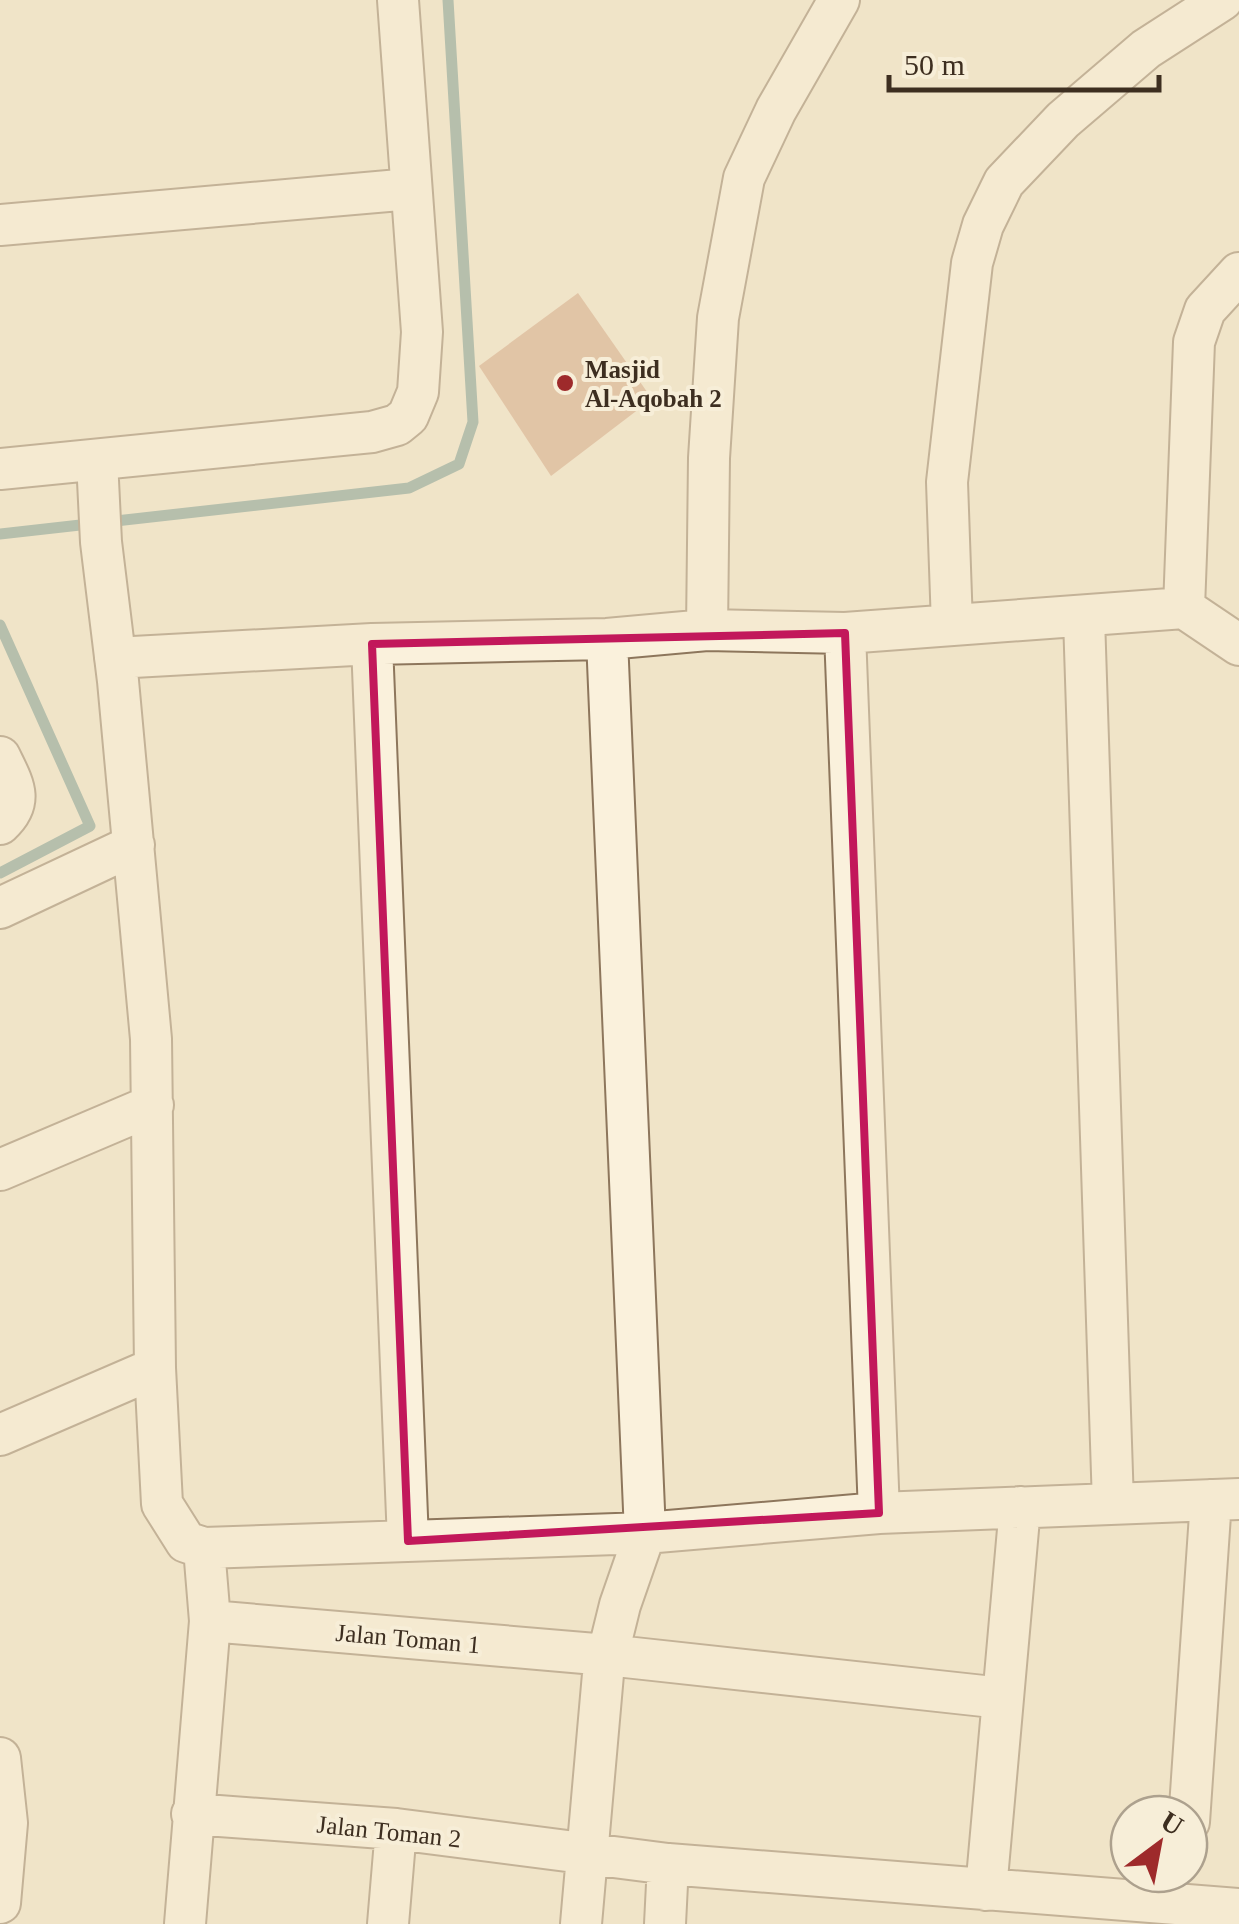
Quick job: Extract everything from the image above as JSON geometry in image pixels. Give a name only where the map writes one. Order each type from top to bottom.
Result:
[{"type":"street","points":[[0,469],[98,474],[372,432],[397,426],[408,416],[418,392],[422,332],[398,0]]},
{"type":"street","points":[[708,630],[710,458],[718,318],[744,178],[776,110],[839,0]]},
{"type":"street","points":[[952,625],[947,482],[972,263],[983,225],[1004,182],[1062,120],[1146,49],[1222,0]]},
{"type":"street","points":[[0,224],[411,189]]},
{"type":"street","points":[[1184,608],[1194,342],[1205,310],[1239,273]]},
{"type":"street","points":[[98,474],[101,542],[151,1039],[154,1368],[162,1504],[186,1542],[204,1548],[645,1533],[878,1513],[1225,1499],[1192,1794]]},
{"type":"street","points":[[115,658],[372,644],[607,640],[708,630],[845,634],[1184,608],[1239,645]]},
{"type":"street","points":[[1084,618],[1113,1504]]},
{"type":"street","points":[[845,634],[878,1513]]},
{"type":"street","points":[[581,1924],[606,1655],[645,1533],[607,640]]},
{"type":"street","points":[[372,644],[408,1541]]},
{"type":"street","points":[[0,757],[17,793],[14,808],[0,824]]},
{"type":"street","points":[[0,908],[134,845]]},
{"type":"street","points":[[0,1170],[153,1105]]},
{"type":"street","points":[[0,1435],[154,1368]]},
{"type":"street","points":[[986,1890],[1020,1507]]},
{"type":"street","points":[[185,1924],[210,1621],[204,1548]]},
{"type":"street","name":"Jalan Toman 1","points":[[210,1621],[606,1655],[1002,1698]]},
{"type":"street","points":[[0,1758],[0,1903]]},
{"type":"street","name":"Jalan Toman 2","points":[[192,1814],[396,1829],[668,1864],[986,1890],[1184,1901],[1239,1909]]},
{"type":"street","points":[[388,1924],[396,1829]]},
{"type":"street","points":[[665,1924],[668,1864]]},
{"type":"highlighted area","points":[[845,633],[879,1513],[408,1541],[372,644]]},
{"type":"building","name":"Masjid Al-Aqobah 2","points":[[578,293],[652,399],[551,476],[479,366]]},
{"type":"waterway","points":[[0,534],[409,488],[459,464],[473,422],[448,0]]},
{"type":"waterway","points":[[0,625],[90,826],[0,873]]},
{"type":"place","name":"Masjid Al-Aqobah 2","points":[[565,383]]}]
